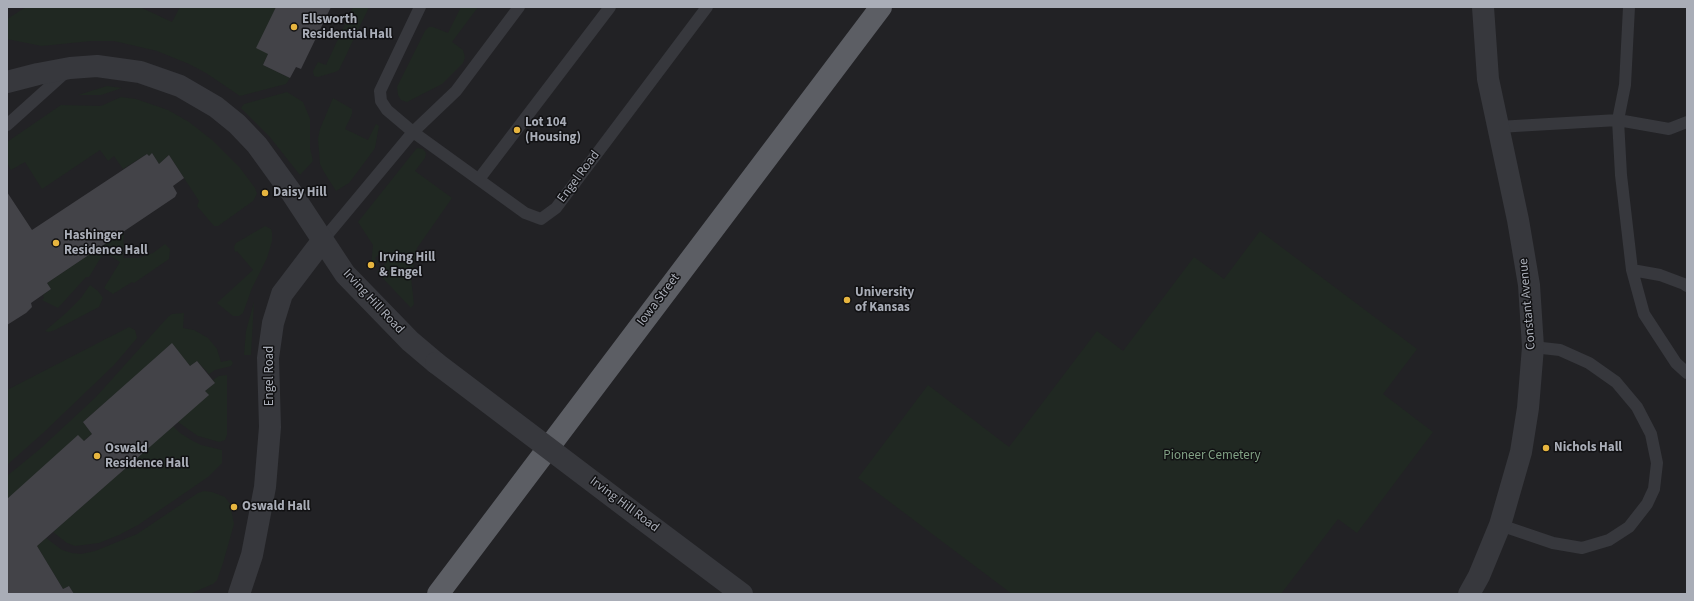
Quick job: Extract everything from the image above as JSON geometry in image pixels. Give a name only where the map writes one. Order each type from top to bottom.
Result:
[{"type":"highway","name":"Iowa Street","points":[[438,594],[881,7]]},
{"type":"street","name":"Constant Avenue","points":[[1469,594],[1479,576],[1500,525],[1521,452],[1528,408],[1533,347],[1528,278],[1518,220],[1488,79],[1483,7]]},
{"type":"street","name":"Irving Hill Road","points":[[7,82],[70,68],[97,66],[140,72],[180,86],[216,107],[237,124],[257,145],[291,192],[345,274],[410,341],[436,363],[742,594]]},
{"type":"street","name":"Engel Road","points":[[239,594],[252,555],[265,487],[270,427],[268,358],[273,323],[282,294],[323,240]]},
{"type":"lane","name":"Engel Road","points":[[420,7],[380,91],[381,101],[387,110],[413,132],[525,213],[541,219],[556,208],[707,7]]},
{"type":"lane","points":[[413,132],[456,91],[519,7]]},
{"type":"lane","points":[[479,180],[610,7]]},
{"type":"lane","points":[[1629,7],[1625,85],[1618,120],[1621,176],[1632,270],[1644,314],[1676,363],[1687,373]]},
{"type":"lane","points":[[7,125],[70,68]]},
{"type":"lane","points":[[1498,126],[1618,120],[1669,129],[1687,122]]},
{"type":"lane","name":"Engel Road","points":[[323,240],[413,132]]},
{"type":"lane","points":[[1632,270],[1660,276],[1687,286]]},
{"type":"lane","points":[[1500,525],[1553,543],[1582,548],[1609,540],[1630,527],[1647,504],[1654,489],[1657,463],[1651,434],[1637,407],[1616,382],[1589,363],[1560,350],[1533,347]]},
{"type":"shaded area","name":"University of Kansas","points":[[7,7],[1687,7],[1687,594],[7,594]]},
{"type":"green space","points":[[26,7],[140,7],[172,22],[180,7],[276,7],[268,54],[263,65],[290,78],[286,84],[240,96],[206,73],[189,64],[157,51],[114,41],[91,41],[42,46],[7,39],[7,19]]},
{"type":"green space","points":[[353,7],[369,7],[339,70],[318,77],[314,76],[313,71],[318,62],[326,65]]},
{"type":"green space","points":[[461,7],[478,7],[452,42],[463,50],[465,57],[463,63],[442,84],[407,102],[401,100],[398,95],[397,87],[425,31],[429,27],[433,27],[448,33]]},
{"type":"green space","points":[[107,86],[122,88],[101,95],[78,95]]},
{"type":"green space","points":[[287,92],[303,102],[310,119],[310,148],[313,161],[300,175],[269,136],[241,108],[244,104]]},
{"type":"green space","points":[[121,97],[136,99],[168,110],[189,122],[212,140],[240,168],[255,188],[257,194],[253,201],[218,226],[214,226],[197,206],[199,201],[169,155],[159,164],[152,153],[149,156],[147,154],[123,169],[114,156],[108,161],[100,150],[42,189],[25,162],[11,170],[7,163],[7,142],[61,105],[101,106]]},
{"type":"green space","points":[[333,98],[352,109],[352,114],[345,129],[368,140],[376,124],[379,126],[375,148],[349,183],[336,191],[320,164],[318,139],[320,129]]},
{"type":"green space","points":[[417,148],[423,149],[426,153],[425,158],[415,171],[452,198],[417,248],[411,278],[414,304],[411,308],[377,272],[387,262],[380,253],[375,258],[378,262],[372,268],[373,245],[358,222]]},
{"type":"green space","points":[[265,226],[271,229],[272,233],[272,241],[267,258],[252,288],[243,313],[239,316],[233,316],[217,303],[253,270],[237,251],[235,252],[234,247],[236,243]]},
{"type":"green space","points":[[124,231],[123,258],[139,258],[153,253],[165,244],[170,249],[169,259],[134,283],[132,282],[113,294],[104,288],[120,262],[104,252],[89,277],[86,277],[58,308],[42,300],[44,298],[43,295],[51,289],[47,283]]},
{"type":"green space","name":"Pioneer Cemetery","points":[[1260,231],[1417,349],[1383,394],[1433,432],[1357,533],[1338,519],[1281,594],[1012,594],[858,478],[928,385],[1009,447],[1097,331],[1123,351],[1194,257],[1224,279]]},
{"type":"green space","points":[[90,285],[98,291],[103,298],[99,307],[55,330],[49,332],[45,331],[81,298]]},
{"type":"green space","points":[[254,302],[251,355],[244,355],[246,331]]},
{"type":"green space","points":[[184,313],[183,328],[194,330],[208,338],[217,349],[221,362],[231,360],[233,363],[231,366],[215,370],[209,374],[197,361],[190,366],[172,344],[83,422],[92,434],[7,500],[7,476],[40,449],[96,397],[168,317],[172,314]]},
{"type":"green space","points":[[129,327],[135,330],[137,338],[114,365],[43,433],[7,465],[7,390]]},
{"type":"green space","points":[[227,375],[227,435],[225,440],[219,442],[198,436],[178,422],[205,391],[215,383],[213,380],[219,376]]},
{"type":"green space","points":[[173,426],[180,433],[201,445],[222,450],[222,463],[208,477],[138,525],[119,535],[99,543],[75,546],[67,543],[53,532]]},
{"type":"green space","points":[[204,491],[212,492],[225,497],[230,504],[234,524],[217,580],[213,584],[190,594],[74,594],[69,586],[63,589],[37,546],[46,538],[62,550],[72,553],[81,554],[95,551],[137,534],[198,493]]},
{"type":"building","name":"Ellsworth Residential Hall","points":[[276,7],[331,7],[301,69],[296,67],[290,78],[263,65],[268,54],[256,48]]},
{"type":"building","name":"Hashinger Residence Hall","points":[[152,153],[159,164],[169,155],[184,178],[173,186],[177,193],[175,197],[47,283],[51,289],[31,303],[32,307],[26,313],[7,325],[7,192],[32,230],[147,154],[149,156]]},
{"type":"building","name":"Oswald Residence Hall","points":[[172,343],[190,366],[197,361],[215,383],[205,391],[209,395],[37,546],[63,589],[69,586],[74,594],[7,594],[7,499],[78,435],[84,441],[92,434],[83,422]]},
{"type":"place","name":"Ellsworth Residential Hall","points":[[294,27]]},
{"type":"place","name":"Lot 104 (Housing)","points":[[517,130]]},
{"type":"place","name":"Daisy Hill","points":[[265,193]]},
{"type":"place","name":"Hashinger Residence Hall","points":[[56,243]]},
{"type":"place","name":"Irving Hill & Engel","points":[[371,265]]},
{"type":"place","name":"University of Kansas","points":[[847,300]]},
{"type":"place","name":"Nichols Hall","points":[[1546,448]]},
{"type":"place","name":"Oswald Residence Hall","points":[[97,456]]},
{"type":"place","name":"Oswald Hall","points":[[234,507]]}]
